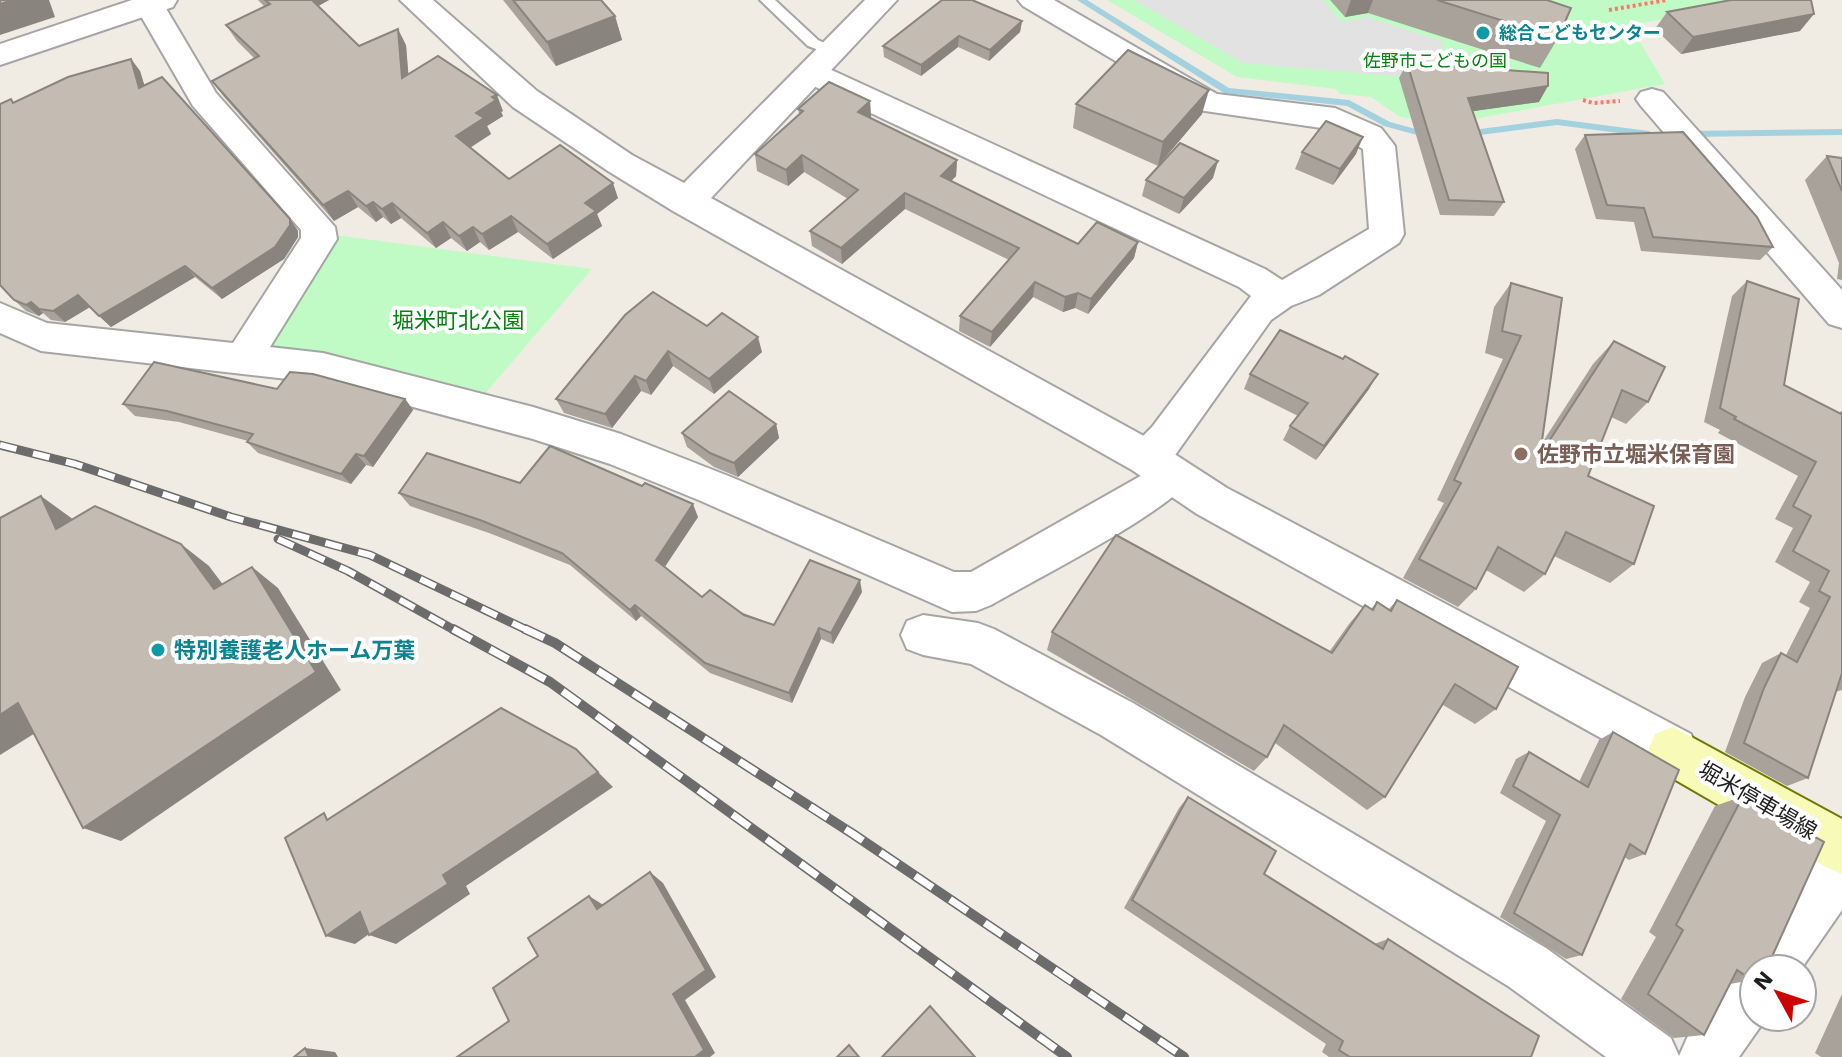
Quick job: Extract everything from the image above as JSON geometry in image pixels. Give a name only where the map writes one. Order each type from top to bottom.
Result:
[{"type":"main road","name":"堀米停車場線","points":[[1673,751],[1842,848]]},
{"type":"street","points":[[415,0],[525,99],[569,131],[686,202],[1160,466],[1212,501],[1673,751]]},
{"type":"street","points":[[686,202],[882,0]]},
{"type":"street","points":[[0,317],[41,337],[323,368],[533,423],[621,451],[952,592],[976,591],[1145,496],[1160,466],[1166,439],[1258,310],[1278,296],[1306,285],[1387,234],[1379,146],[1369,136],[1335,119],[1209,103],[1033,0]]},
{"type":"street","points":[[0,55],[155,2],[204,99],[318,227],[319,239],[244,358]]},
{"type":"street","points":[[824,62],[1252,278],[1278,296]]},
{"type":"street","points":[[1652,99],[1842,314]]},
{"type":"street","points":[[923,635],[978,644],[1117,719],[1527,967],[1652,1057]]},
{"type":"street","points":[[1780,953],[1842,867]]},
{"type":"street","points":[[1706,1057],[1738,1012]]},
{"type":"lane","points":[[767,0],[813,43],[824,62]]},
{"type":"path","points":[[1609,10],[1667,0]]},
{"type":"green space","name":"佐野市こどもの国","points":[[1107,0],[1776,0],[1630,25],[1665,84],[1447,124],[1400,117],[1371,97],[1340,94],[1336,89],[1237,77]]},
{"type":"green space","name":"堀米町北公園","points":[[335,235],[592,269],[483,396],[259,352]]},
{"type":"shaded area","points":[[1134,0],[1323,0],[1341,22],[1366,17],[1442,41],[1450,81],[1243,63]]},
{"type":"building","points":[[265,0],[312,0],[359,46],[398,29],[402,78],[438,56],[497,95],[492,97],[496,100],[476,113],[484,118],[456,136],[509,179],[560,145],[613,183],[585,203],[596,211],[547,244],[511,216],[482,234],[473,227],[459,236],[443,222],[427,233],[392,203],[382,209],[373,202],[366,206],[348,191],[323,205],[212,81],[259,56],[226,25],[270,4]]},
{"type":"building","points":[[513,0],[601,0],[615,16],[547,42]]},
{"type":"building","points":[[942,0],[972,0],[1022,21],[990,50],[959,36],[921,65],[883,46]]},
{"type":"building","points":[[1437,0],[1547,0],[1571,8],[1558,38]]},
{"type":"building","points":[[1731,0],[1811,0],[1814,14],[1693,37],[1667,12]]},
{"type":"building","points":[[1128,50],[1209,90],[1163,142],[1076,104]]},
{"type":"building","points":[[131,59],[139,88],[162,77],[290,219],[290,225],[275,247],[212,288],[185,266],[99,316],[78,295],[53,311],[39,309],[31,302],[26,305],[14,300],[0,285],[0,104],[11,99],[13,103],[68,77]]},
{"type":"building","points":[[1407,63],[1548,73],[1548,86],[1468,98],[1504,202],[1449,200]]},
{"type":"building","points":[[829,82],[870,101],[858,112],[957,160],[941,176],[1078,244],[1097,222],[1138,242],[1091,299],[1078,293],[1065,297],[1035,282],[992,332],[960,316],[1019,248],[905,193],[841,248],[810,231],[858,190],[802,155],[786,170],[755,154],[803,111],[798,109]]},
{"type":"building","points":[[1326,121],[1363,137],[1340,169],[1302,152]]},
{"type":"building","points":[[1683,132],[1757,217],[1773,247],[1653,237],[1644,208],[1607,205],[1585,135]]},
{"type":"building","points":[[1180,143],[1218,161],[1184,198],[1146,180]]},
{"type":"building","points":[[1827,156],[1842,158],[1842,191]]},
{"type":"building","points":[[1747,281],[1799,299],[1784,385],[1842,412],[1842,673],[1808,778],[1744,743],[1764,688],[1781,653],[1797,662],[1830,597],[1819,591],[1829,571],[1793,551],[1811,516],[1793,506],[1816,462],[1734,419],[1736,417],[1720,408]]},
{"type":"building","points":[[1511,283],[1562,298],[1540,455],[1614,341],[1665,367],[1648,402],[1622,390],[1588,476],[1654,506],[1634,564],[1566,532],[1545,574],[1498,547],[1476,589],[1419,559],[1461,483],[1454,480],[1521,336],[1502,331]]},
{"type":"building","points":[[653,292],[707,326],[722,313],[758,337],[709,379],[668,351],[646,381],[635,376],[605,414],[556,399],[625,315]]},
{"type":"building","points":[[1280,330],[1343,359],[1345,356],[1378,374],[1324,446],[1290,426],[1308,403],[1250,374]]},
{"type":"building","points":[[154,362],[277,389],[290,372],[313,374],[405,399],[364,456],[356,454],[341,474],[247,442],[253,434],[167,411],[123,404]]},
{"type":"building","points":[[729,391],[776,424],[734,463],[710,453],[682,433]]},
{"type":"building","points":[[550,446],[642,486],[645,483],[693,504],[656,560],[702,597],[710,590],[744,615],[774,625],[810,560],[860,580],[831,633],[819,628],[789,693],[705,663],[635,605],[630,610],[562,553],[480,520],[399,493],[427,453],[520,483]]},
{"type":"building","name":"特別養護老人ホーム万葉","points":[[41,496],[56,529],[95,506],[181,544],[214,589],[252,567],[316,672],[83,828],[18,703],[0,715],[0,518]]},
{"type":"building","points":[[1116,535],[1332,653],[1365,605],[1373,610],[1377,602],[1391,611],[1397,600],[1518,667],[1496,709],[1455,684],[1385,797],[1284,725],[1267,757],[1052,632]]},
{"type":"building","points":[[501,708],[576,749],[598,772],[443,875],[448,884],[369,935],[360,912],[326,936],[285,838],[324,813],[327,820]]},
{"type":"building","points":[[1613,732],[1679,770],[1645,854],[1630,844],[1582,955],[1514,913],[1560,815],[1513,786],[1529,752],[1588,787]]},
{"type":"building","points":[[1743,796],[1824,842],[1774,953],[1738,953],[1738,971],[1704,1035],[1648,994],[1683,930],[1676,925]]},
{"type":"building","points":[[1188,797],[1276,851],[1264,874],[1383,949],[1388,939],[1539,1036],[1531,1057],[1350,1057],[1339,1050],[1343,1041],[1132,900]]},
{"type":"building","points":[[650,872],[706,970],[673,994],[704,1050],[695,1057],[457,1057],[509,1021],[493,988],[538,956],[528,938],[589,896],[597,909]]},
{"type":"building","points":[[930,1006],[975,1057],[882,1057]]},
{"type":"building","points":[[849,1045],[859,1057],[837,1057]]},
{"type":"building","points":[[305,1048],[309,1057],[294,1057]]},
{"type":"waterway","points":[[1081,0],[1227,91],[1349,103],[1387,124],[1431,136]]},
{"type":"waterway","points":[[1465,134],[1557,122],[1649,134]]},
{"type":"waterway","points":[[1688,134],[1842,132]]},
{"type":"railway","points":[[0,445],[75,464],[231,517],[370,555],[529,631]]},
{"type":"railway","points":[[278,539],[348,571],[456,631]]},
{"type":"railway","points":[[453,629],[550,682],[1067,1057]]},
{"type":"railway","points":[[525,629],[555,643],[853,834],[1184,1057]]},
{"type":"place","name":"総合こどもセンター","points":[[1483,33]]},
{"type":"place","name":"佐野市立堀米保育園","points":[[1521,454]]},
{"type":"place","name":"特別養護老人ホーム万葉","points":[[158,650]]}]
